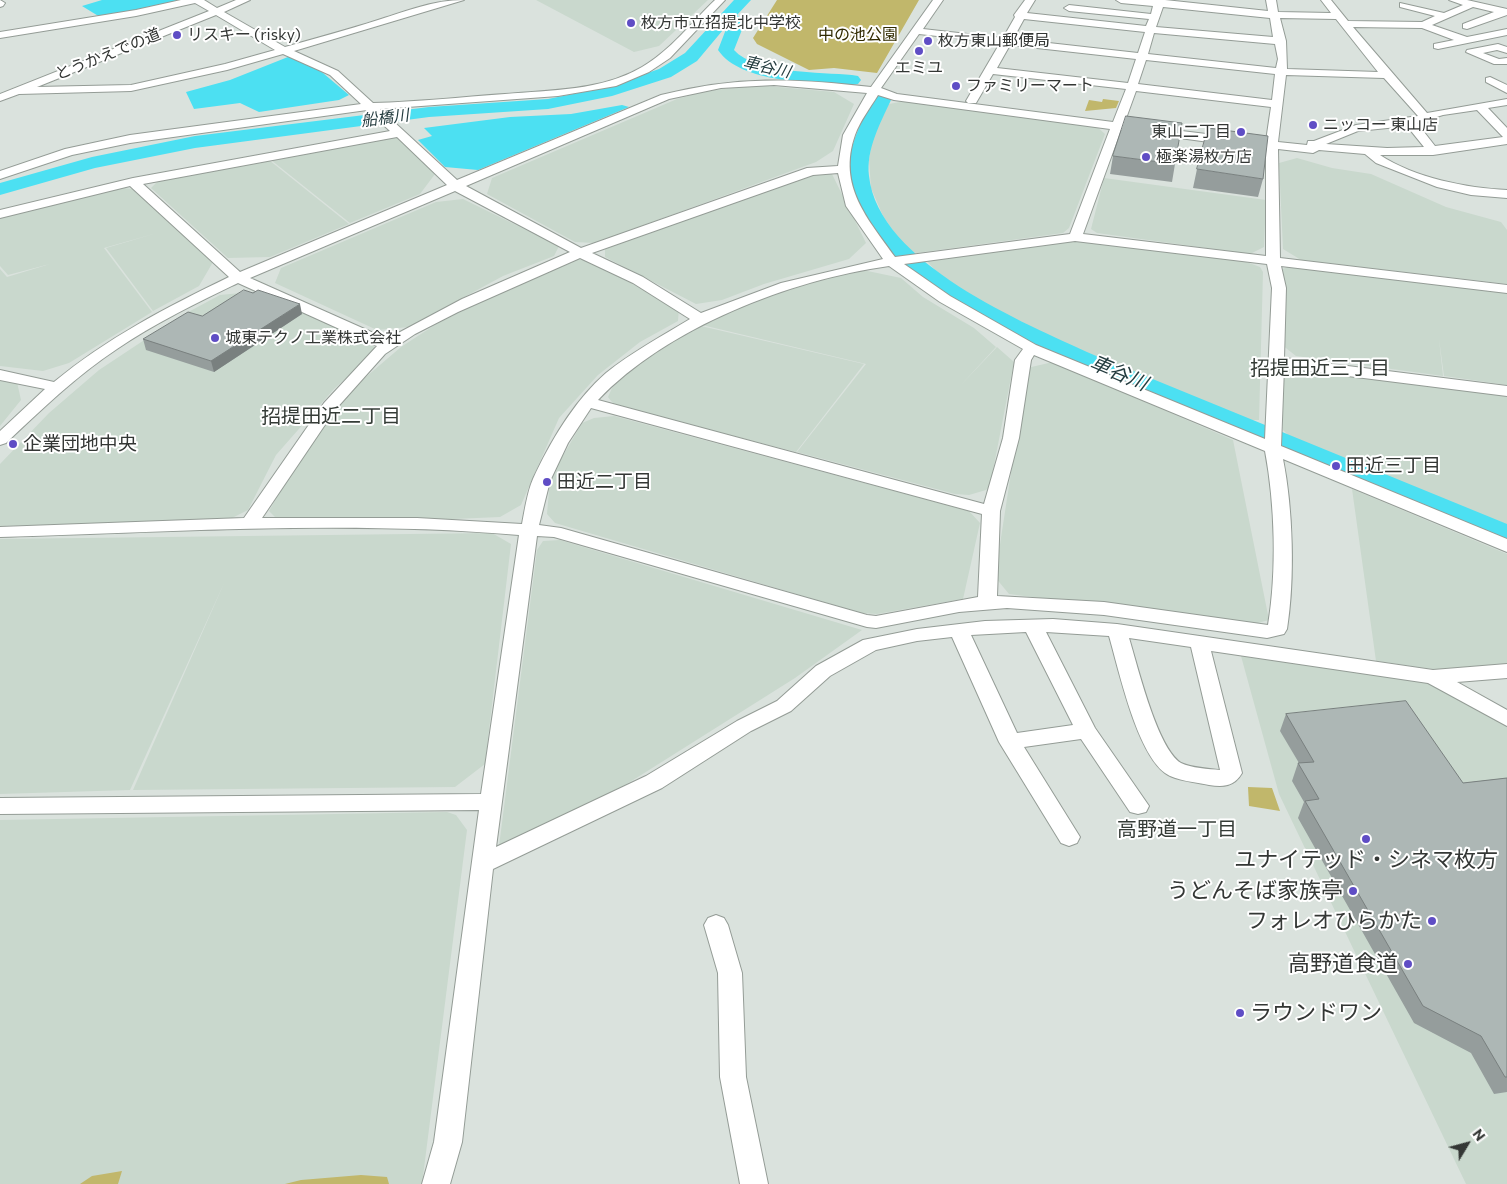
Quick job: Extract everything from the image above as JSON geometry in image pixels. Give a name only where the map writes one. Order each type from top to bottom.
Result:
[{"type":"street","points":[[0,35],[136,13],[195,0],[284,50],[334,73],[401,133],[456,186],[581,253],[638,280],[700,319]]},
{"type":"street","name":"とうかえでの道","points":[[2,96],[245,0]]},
{"type":"street","points":[[17,91],[131,88],[227,67],[382,22],[411,11],[459,0]]},
{"type":"street","points":[[0,175],[70,152],[130,139],[372,108],[564,91],[613,82],[643,71],[672,51],[720,0]]},
{"type":"street","points":[[938,0],[848,135],[844,168],[846,193],[852,206],[899,261],[945,299],[1031,348],[1274,441],[1507,546]]},
{"type":"street","points":[[1121,0],[1159,2],[1274,15],[1423,25],[1466,40]]},
{"type":"street","points":[[0,532],[394,523],[529,530],[555,532],[867,621],[906,617],[987,603],[1007,602],[1096,609],[1267,632],[1277,629],[1282,593],[1279,480],[1274,441],[1279,288],[1273,262],[1272,143],[1282,72],[1281,41],[1271,0]]},
{"type":"street","points":[[1326,0],[1387,75],[1424,116]]},
{"type":"street","points":[[1454,0],[1506,12]]},
{"type":"street","points":[[1503,0],[1506,12]]},
{"type":"street","points":[[1075,237],[1132,87],[1159,2]]},
{"type":"street","points":[[972,101],[979,92],[1019,15],[1032,3]]},
{"type":"street","points":[[1423,25],[1474,4]]},
{"type":"street","points":[[1402,5],[1445,16]]},
{"type":"street","points":[[1057,7],[1155,17]]},
{"type":"street","points":[[1467,26],[1506,12]]},
{"type":"street","points":[[1019,15],[1150,30],[1281,41]]},
{"type":"street","points":[[916,31],[1282,72],[1387,75]]},
{"type":"street","points":[[1438,46],[1507,32]]},
{"type":"street","points":[[1507,50],[1498,47],[1471,52],[1498,62],[1507,61]]},
{"type":"street","points":[[989,70],[1278,104]]},
{"type":"street","points":[[1490,80],[1507,90]]},
{"type":"street","points":[[0,440],[56,387],[96,356],[185,304],[238,278],[665,97],[724,83],[768,81],[878,92],[892,91],[1272,143],[1368,152],[1433,151],[1507,140]]},
{"type":"street","points":[[878,92],[903,99],[1250,137],[1272,143]]},
{"type":"street","points":[[1318,146],[1320,142],[1356,128],[1410,122],[1424,116],[1507,102]]},
{"type":"street","points":[[1480,106],[1507,135]]},
{"type":"street","points":[[1410,122],[1433,151]]},
{"type":"street","points":[[0,214],[133,182],[401,133]]},
{"type":"street","points":[[1368,152],[1380,160],[1444,186],[1462,191],[1507,194]]},
{"type":"street","points":[[248,525],[341,390],[388,346],[468,301],[540,268],[811,171],[844,168]]},
{"type":"street","points":[[133,182],[238,278],[388,346]]},
{"type":"street","points":[[8,202],[93,186],[96,190]]},
{"type":"street","points":[[436,1184],[448,1142],[482,864],[529,530],[541,481],[560,443],[587,402],[611,377],[638,356],[700,319],[786,286],[867,265],[1075,237],[1507,289]]},
{"type":"street","points":[[987,603],[992,511],[1011,438],[1023,360],[1031,348]]},
{"type":"street","points":[[1276,362],[1507,391]]},
{"type":"street","points":[[0,375],[56,387]]},
{"type":"street","points":[[587,402],[992,511]]},
{"type":"street","points":[[482,864],[654,782],[744,726],[784,706],[823,671],[870,645],[958,629],[1032,624],[1117,630],[1391,673],[1433,677],[1507,671]]},
{"type":"street","points":[[1032,624],[1086,731],[1138,806]]},
{"type":"street","points":[[958,629],[1010,742],[1069,838]]},
{"type":"street","points":[[1117,630],[1144,718],[1162,756],[1174,769],[1222,779],[1231,773],[1199,642]]},
{"type":"street","points":[[1433,677],[1507,719]]},
{"type":"street","points":[[1010,742],[1086,731]]},
{"type":"street","points":[[0,806],[492,802]]},
{"type":"street","points":[[716,926],[730,973],[733,1077],[754,1184]]},
{"type":"shaded area","name":"枚方市立招提北中学校","points":[[536,0],[708,0],[659,46],[634,52]]},
{"type":"shaded area","points":[[757,85],[834,92],[854,104],[833,151],[816,162],[595,243],[575,242],[487,194],[492,178],[677,99],[706,91]]},
{"type":"shaded area","points":[[905,101],[1096,126],[1105,134],[1069,228],[1063,233],[917,253],[907,251],[883,216],[871,188],[869,160],[873,133],[889,104]]},
{"type":"shaded area","points":[[397,137],[435,174],[420,194],[350,223],[271,160]]},
{"type":"shaded area","points":[[1297,158],[1332,168],[1371,174],[1446,207],[1501,222],[1507,230],[1507,284],[1301,260],[1283,249],[1279,163]]},
{"type":"shaded area","points":[[269,160],[349,224],[270,257],[228,258],[151,188],[160,179]]},
{"type":"shaded area","points":[[822,172],[832,174],[866,243],[849,259],[764,284],[722,300],[696,304],[605,257],[605,249]]},
{"type":"shaded area","points":[[1104,178],[1266,200],[1264,247],[1250,254],[1097,233],[1091,229]]},
{"type":"shaded area","points":[[115,187],[133,189],[213,262],[199,286],[153,311],[106,248],[157,233],[104,248],[152,312],[69,363],[43,371],[0,366],[0,269],[7,277],[50,264],[8,275],[0,266],[0,216]]},
{"type":"shaded area","points":[[463,199],[559,246],[554,256],[503,276],[409,327],[377,330],[275,283],[281,268],[436,202]]},
{"type":"shaded area","points":[[1078,240],[1241,260],[1260,267],[1263,272],[1259,420],[1248,420],[1064,343],[995,309],[942,278],[927,261]]},
{"type":"shaded area","points":[[572,259],[588,260],[679,308],[678,321],[640,342],[598,375],[559,418],[521,505],[500,517],[454,519],[279,521],[269,511],[323,418],[360,382],[401,347],[467,304]]},
{"type":"shaded area","points":[[1291,266],[1507,292],[1507,385],[1444,376],[1439,339],[1443,376],[1296,356],[1282,345],[1279,270]]},
{"type":"shaded area","points":[[858,269],[901,278],[923,297],[974,328],[996,347],[960,386],[997,347],[1014,362],[990,486],[986,490],[969,495],[955,494],[797,452],[866,364],[702,325],[764,296]]},
{"type":"shaded area","points":[[262,291],[370,340],[376,350],[334,389],[276,455],[248,510],[226,521],[0,526],[0,464],[49,413],[99,370],[179,317],[220,295]]},
{"type":"shaded area","points":[[701,326],[864,364],[796,452],[617,406],[611,401],[608,397],[612,388],[625,375],[666,344]]},
{"type":"shaded area","points":[[1053,362],[1233,440],[1269,620],[1250,625],[1009,594],[995,577],[1027,368]]},
{"type":"shaded area","points":[[1290,366],[1507,396],[1507,526],[1292,439],[1283,430],[1281,371]]},
{"type":"shaded area","points":[[0,378],[17,382],[21,400],[0,426]]},
{"type":"shaded area","points":[[614,416],[969,511],[980,523],[963,599],[877,614],[861,613],[555,523],[547,514],[550,478],[582,423],[594,418]]},
{"type":"shaded area","points":[[1352,489],[1507,554],[1507,667],[1447,671],[1376,661]]},
{"type":"shaded area","points":[[492,533],[511,544],[485,764],[455,787],[133,790],[225,581],[130,790],[0,794],[0,539]]},
{"type":"shaded area","points":[[560,540],[862,630],[795,678],[576,816],[499,846],[537,550],[543,541]]},
{"type":"shaded area","points":[[1241,656],[1430,682],[1507,725],[1507,1184],[1466,1184],[1279,794]]},
{"type":"shaded area","points":[[447,812],[456,815],[467,830],[422,1184],[0,1184],[0,820]]},
{"type":"green space","name":"中の池公園","points":[[777,0],[919,0],[877,73],[834,68],[809,70],[757,44],[753,38]]},
{"type":"green space","points":[[1103,99],[1119,101],[1116,108],[1085,111],[1089,100],[1102,102]]},
{"type":"green space","points":[[1248,787],[1272,788],[1280,811],[1249,806]]},
{"type":"green space","points":[[122,1171],[118,1184],[80,1184],[92,1176]]},
{"type":"green space","points":[[361,1175],[387,1177],[389,1184],[285,1184],[301,1180]]},
{"type":"water","points":[[102,0],[188,0],[100,17],[82,6]]},
{"type":"water","points":[[293,55],[323,73],[349,95],[339,100],[259,112],[240,103],[194,109],[186,92],[230,80]]},
{"type":"water","points":[[622,105],[629,107],[478,170],[445,167],[418,140],[432,136],[424,128],[510,117],[571,114]]},
{"type":"building","points":[[1126,116],[1182,123],[1175,164],[1113,156]]},
{"type":"building","points":[[1208,128],[1268,136],[1263,179],[1197,169]]},
{"type":"building","name":"城東テクノ工業株式会社","points":[[244,290],[253,293],[258,290],[300,304],[211,361],[143,339],[188,312],[202,316]]},
{"type":"building","name":"フォレオひらかた","points":[[1406,701],[1463,783],[1507,778],[1507,1077],[1505,1077],[1481,1036],[1423,1006],[1305,801],[1319,799],[1298,763],[1314,762],[1286,714]]},
{"type":"waterway","name":"船橋川","points":[[728,15],[743,0]]},
{"type":"waterway","name":"船橋川","points":[[0,189],[92,163],[195,142],[429,112],[548,104],[612,91],[665,73],[691,57],[728,15]]},
{"type":"waterway","name":"車谷川","points":[[728,15],[737,22],[726,50],[733,58],[743,64],[773,72],[852,80]]},
{"type":"waterway","name":"車谷川","points":[[882,100],[867,131],[860,153],[859,176],[861,188],[870,210],[884,232],[910,261],[935,281],[1019,328],[1085,360],[1507,534]]},
{"type":"place","name":"枚方市立招提北中学校","points":[[631,23]]},
{"type":"place","name":"リスキー (risky)","points":[[177,35]]},
{"type":"place","name":"枚方東山郵便局","points":[[928,41]]},
{"type":"place","name":"エミユ","points":[[919,51]]},
{"type":"place","name":"ファミリーマート","points":[[956,86]]},
{"type":"place","name":"ニッコー 東山店","points":[[1313,125]]},
{"type":"place","name":"東山二丁目","points":[[1241,132]]},
{"type":"place","name":"極楽湯枚方店","points":[[1146,157]]},
{"type":"place","name":"城東テクノ工業株式会社","points":[[215,338]]},
{"type":"place","name":"企業団地中央","points":[[13,444]]},
{"type":"place","name":"田近三丁目","points":[[1336,466]]},
{"type":"place","name":"田近二丁目","points":[[547,482]]},
{"type":"place","name":"ユナイテッド・シネマ枚方","points":[[1366,839]]},
{"type":"place","name":"うどんそば家族亭","points":[[1353,891]]},
{"type":"place","name":"フォレオひらかた","points":[[1432,921]]},
{"type":"place","name":"高野道食道","points":[[1408,964]]},
{"type":"place","name":"ラウンドワン","points":[[1240,1013]]},
{"type":"district","name":"招提田近三丁目","points":[[1320,368]]},
{"type":"district","name":"招提田近二丁目","points":[[331,416]]},
{"type":"district","name":"高野道一丁目","points":[[1177,829]]}]
